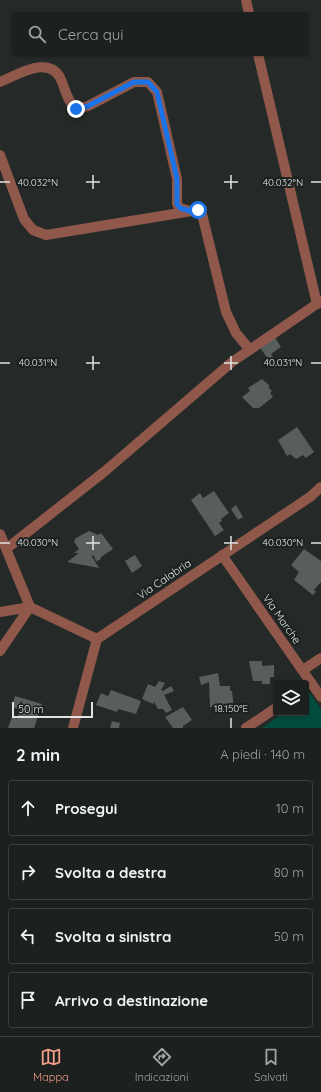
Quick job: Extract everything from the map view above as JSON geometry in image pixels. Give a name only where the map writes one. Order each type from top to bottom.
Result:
[{"type":"street","points":[[246,0],[249,12]]},
{"type":"street","points":[[6,549],[104,472],[232,362],[319,303],[258,56]]},
{"type":"street","points":[[0,82],[39,66],[50,67],[59,75],[69,103],[76,109],[88,106],[134,82],[148,82],[157,92],[177,179],[177,204],[180,208],[190,211]]},
{"type":"street","points":[[0,155],[24,219],[33,230],[46,234],[198,210],[202,214],[226,312],[236,333],[250,350]]},
{"type":"street","name":"Via Calabria","points":[[97,639],[310,497],[321,487]]},
{"type":"street","points":[[0,534],[30,607]]},
{"type":"street","name":"Via Marche","points":[[222,555],[303,670],[307,680]]},
{"type":"street","points":[[0,651],[30,607]]},
{"type":"street","points":[[0,612],[30,607],[97,639],[73,728]]},
{"type":"street","points":[[303,670],[321,658]]},
{"type":"street","name":"Via Marche","points":[[309,686],[321,697]]},
{"type":"street","points":[[246,728],[273,710]]},
{"type":"green space","points":[[310,693],[321,709],[321,728],[262,728],[279,716],[309,716]]},
{"type":"building","points":[[274,336],[281,347],[271,354],[278,365],[274,368],[259,346]]},
{"type":"building","points":[[262,379],[270,386],[268,387],[272,391],[270,393],[273,397],[259,408],[253,408],[242,397],[250,391],[248,388]]},
{"type":"building","points":[[297,427],[314,452],[306,458],[303,455],[296,459],[290,454],[287,456],[278,440]]},
{"type":"building","points":[[214,491],[229,513],[221,519],[222,521],[219,523],[224,530],[215,536],[191,500],[200,493],[203,498]]},
{"type":"building","points":[[236,505],[243,517],[238,520],[231,509]]},
{"type":"building","points":[[89,531],[98,535],[101,533],[113,549],[101,557],[100,560],[96,561],[94,556],[91,555],[99,568],[67,562],[79,553],[74,553],[79,549],[74,542],[76,538]]},
{"type":"building","points":[[304,549],[321,561],[321,582],[314,590],[316,592],[313,595],[294,580],[299,572],[291,565]]},
{"type":"building","points":[[135,555],[142,566],[132,573],[125,561]]},
{"type":"building","points":[[249,661],[262,661],[262,666],[274,665],[274,677],[270,677],[270,684],[262,684],[262,681],[253,681]]},
{"type":"building","points":[[218,673],[220,686],[230,686],[230,691],[232,691],[234,709],[232,710],[219,710],[219,707],[210,707],[209,682],[201,685],[199,677]]},
{"type":"building","points":[[159,681],[165,683],[161,690],[163,691],[171,686],[174,691],[164,695],[172,710],[166,713],[163,709],[158,709],[154,702],[153,704],[142,699],[148,684],[155,687]]},
{"type":"building","points":[[111,690],[141,701],[136,714],[118,709],[117,712],[96,705],[101,693],[108,696]]},
{"type":"building","points":[[15,696],[42,704],[34,728],[8,728],[12,717],[17,719],[20,710],[12,707]]},
{"type":"building","points":[[183,707],[192,720],[183,726],[183,728],[173,728],[165,717]]},
{"type":"building","points":[[112,721],[120,723],[119,728],[110,728]]},
{"type":"route","points":[[76,109],[88,106],[134,82],[148,82],[157,92],[177,179],[177,204],[180,208],[190,211],[198,210]]}]
